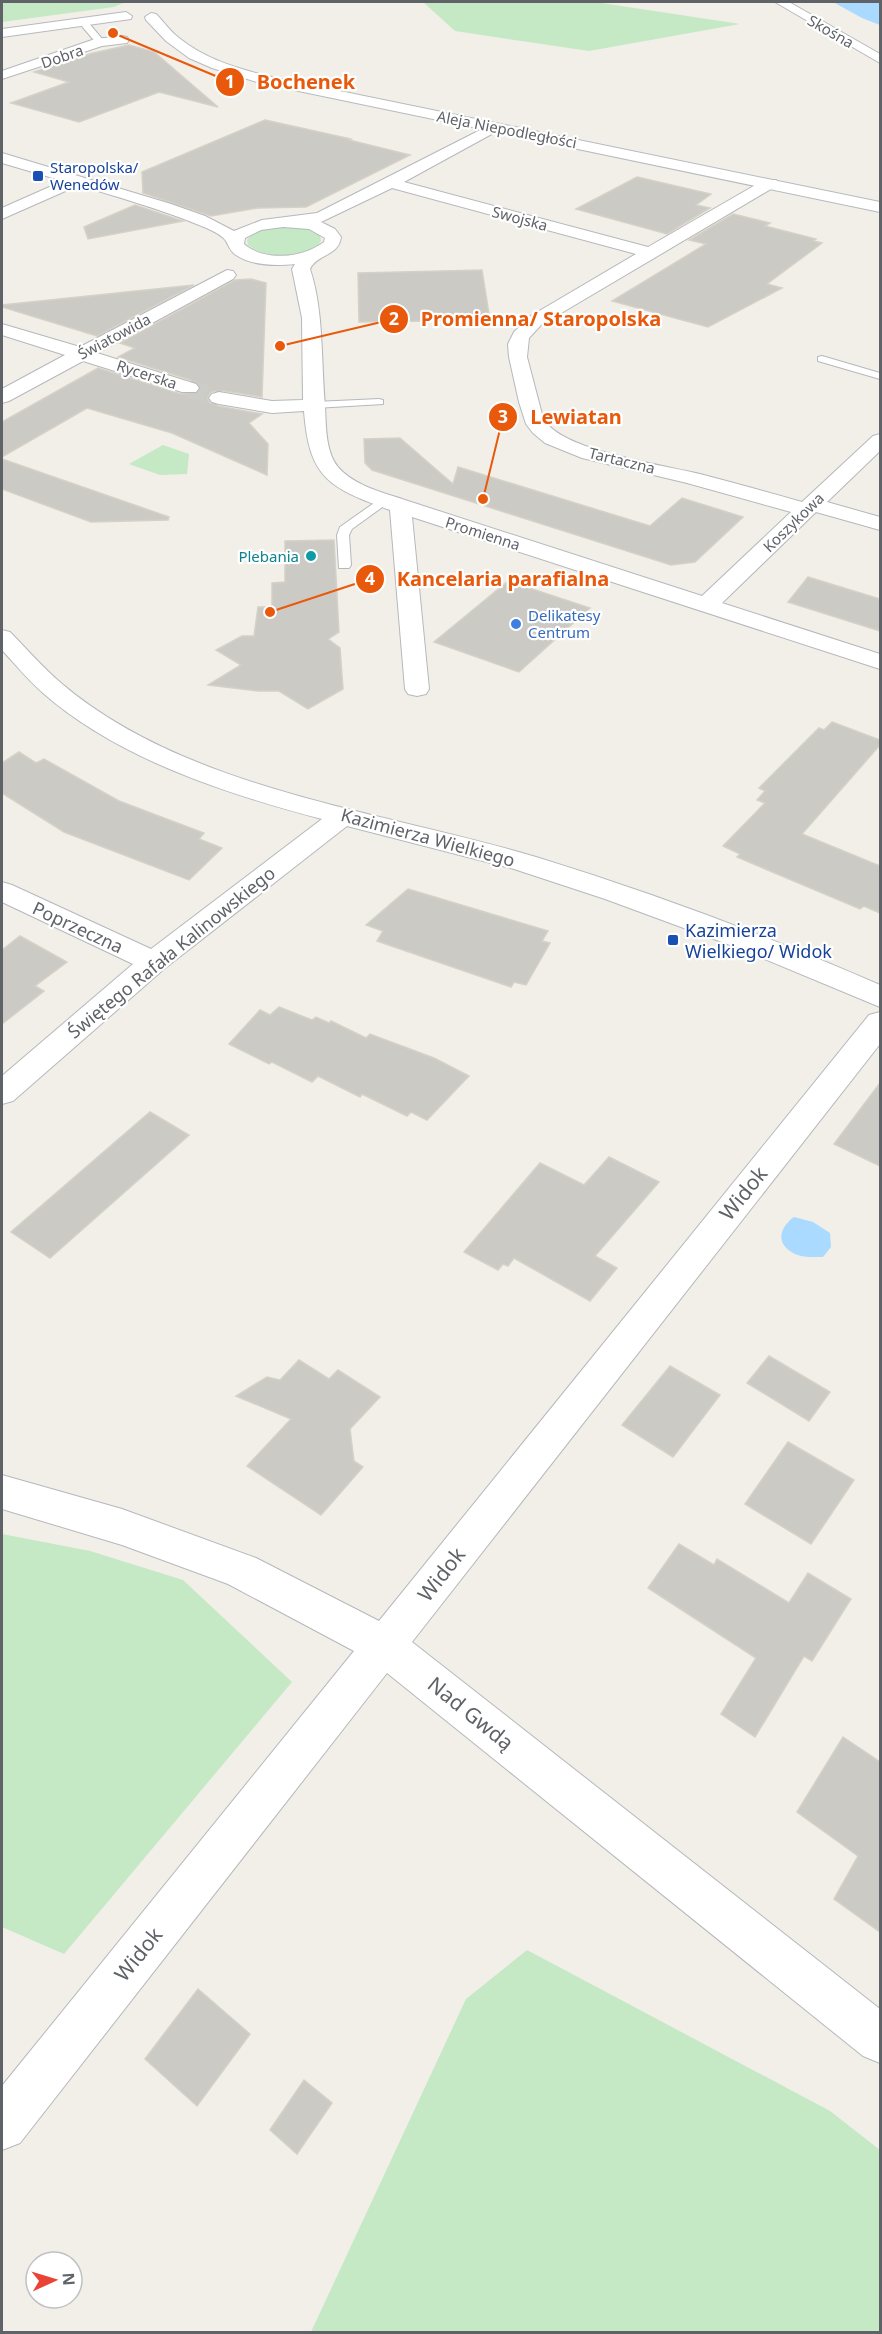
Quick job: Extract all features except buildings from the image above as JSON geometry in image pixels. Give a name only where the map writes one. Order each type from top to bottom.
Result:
[{"type":"street","name":"Skośna","points":[[781,2],[880,60]]},
{"type":"street","name":"Aleja Niepodległości","points":[[124,14],[144,9],[168,36],[189,52],[242,74],[280,84],[880,207]]},
{"type":"street","points":[[2,33],[84,23],[124,14]]},
{"type":"street","points":[[2,28],[124,14]]},
{"type":"street","name":"Dobra","points":[[2,75],[100,42],[122,40]]},
{"type":"street","points":[[176,211],[240,222],[290,222],[321,217],[391,183],[494,127]]},
{"type":"street","points":[[2,158],[176,211],[228,231],[239,249],[280,268],[306,296]]},
{"type":"street","points":[[2,214],[76,181]]},
{"type":"street","name":"Swojska","points":[[391,183],[650,253]]},
{"type":"street","name":"Tartaczna","points":[[770,183],[535,321],[523,332],[516,350],[530,407],[540,428],[561,441],[585,451],[880,524]]},
{"type":"street","points":[[330,233],[334,223],[364,197]]},
{"type":"street","points":[[256,257],[286,260],[316,255],[332,244],[333,237],[330,233],[314,225],[290,222]]},
{"type":"street","points":[[235,240],[247,229],[272,223]]},
{"type":"street","name":"Promienna","points":[[316,255],[302,265],[301,269],[306,282],[310,315],[315,405],[314,428],[325,465],[346,483],[392,503],[880,662]]},
{"type":"street","name":"Światowida","points":[[2,397],[227,275]]},
{"type":"street","name":"Rycerska","points":[[2,329],[189,388]]},
{"type":"street","points":[[219,398],[272,407],[315,405]]},
{"type":"street","name":"Koszykowa","points":[[706,605],[880,440]]},
{"type":"street","points":[[392,503],[417,688]]},
{"type":"street","name":"Kazimierza Wielkiego","points":[[6,649],[69,704],[115,734],[221,780],[476,849],[613,891],[732,934],[880,997]]},
{"type":"street","name":"Świętego Rafała Kalinowskiego","points":[[2,1093],[154,962],[344,815]]},
{"type":"street","name":"Poprzeczna","points":[[2,891],[154,962]]},
{"type":"street","name":"Widok","points":[[2,2125],[880,1023]]},
{"type":"street","name":"Nad Gwdą","points":[[2,1492],[122,1527],[242,1571],[384,1645],[880,2039]]},
{"type":"lane","points":[[84,23],[100,42]]},
{"type":"lane","points":[[822,359],[880,376]]},
{"type":"lane","points":[[315,405],[379,402]]},
{"type":"lane","points":[[344,565],[344,530],[351,522],[392,503]]},
{"type":"green space","points":[[2,2],[125,2],[114,7],[2,22]]},
{"type":"green space","points":[[423,2],[595,2],[740,24],[589,51],[455,31]]},
{"type":"green space","points":[[281,226],[308,229],[320,235],[321,241],[306,252],[286,255],[265,253],[248,245],[247,240],[254,233]]},
{"type":"green space","points":[[163,445],[189,454],[187,474],[160,475],[129,464]]},
{"type":"green space","points":[[2,1534],[90,1551],[183,1580],[292,1682],[64,1954],[2,1927]]},
{"type":"green space","points":[[527,1950],[830,2111],[880,2150],[880,2332],[311,2332],[466,1999]]},
{"type":"water","points":[[833,2],[880,2],[880,25],[862,18]]},
{"type":"water","points":[[794,1217],[813,1222],[830,1233],[831,1247],[823,1257],[798,1255],[784,1246],[782,1231]]},
{"type":"tunnel","points":[[189,388],[219,398]]},
{"type":"place","name":"Bochenek","points":[[113,33]]},
{"type":"place","name":"Staropolska/ Wenedów","points":[[38,176]]},
{"type":"place","name":"Promienna/ Staropolska","points":[[280,346]]},
{"type":"place","name":"Lewiatan","points":[[483,499]]},
{"type":"place","name":"Plebania","points":[[311,556]]},
{"type":"place","name":"Kancelaria parafialna","points":[[270,612]]},
{"type":"place","name":"Delikatesy Centrum","points":[[516,624]]},
{"type":"place","name":"Kazimierza Wielkiego/ Widok","points":[[673,940]]}]
